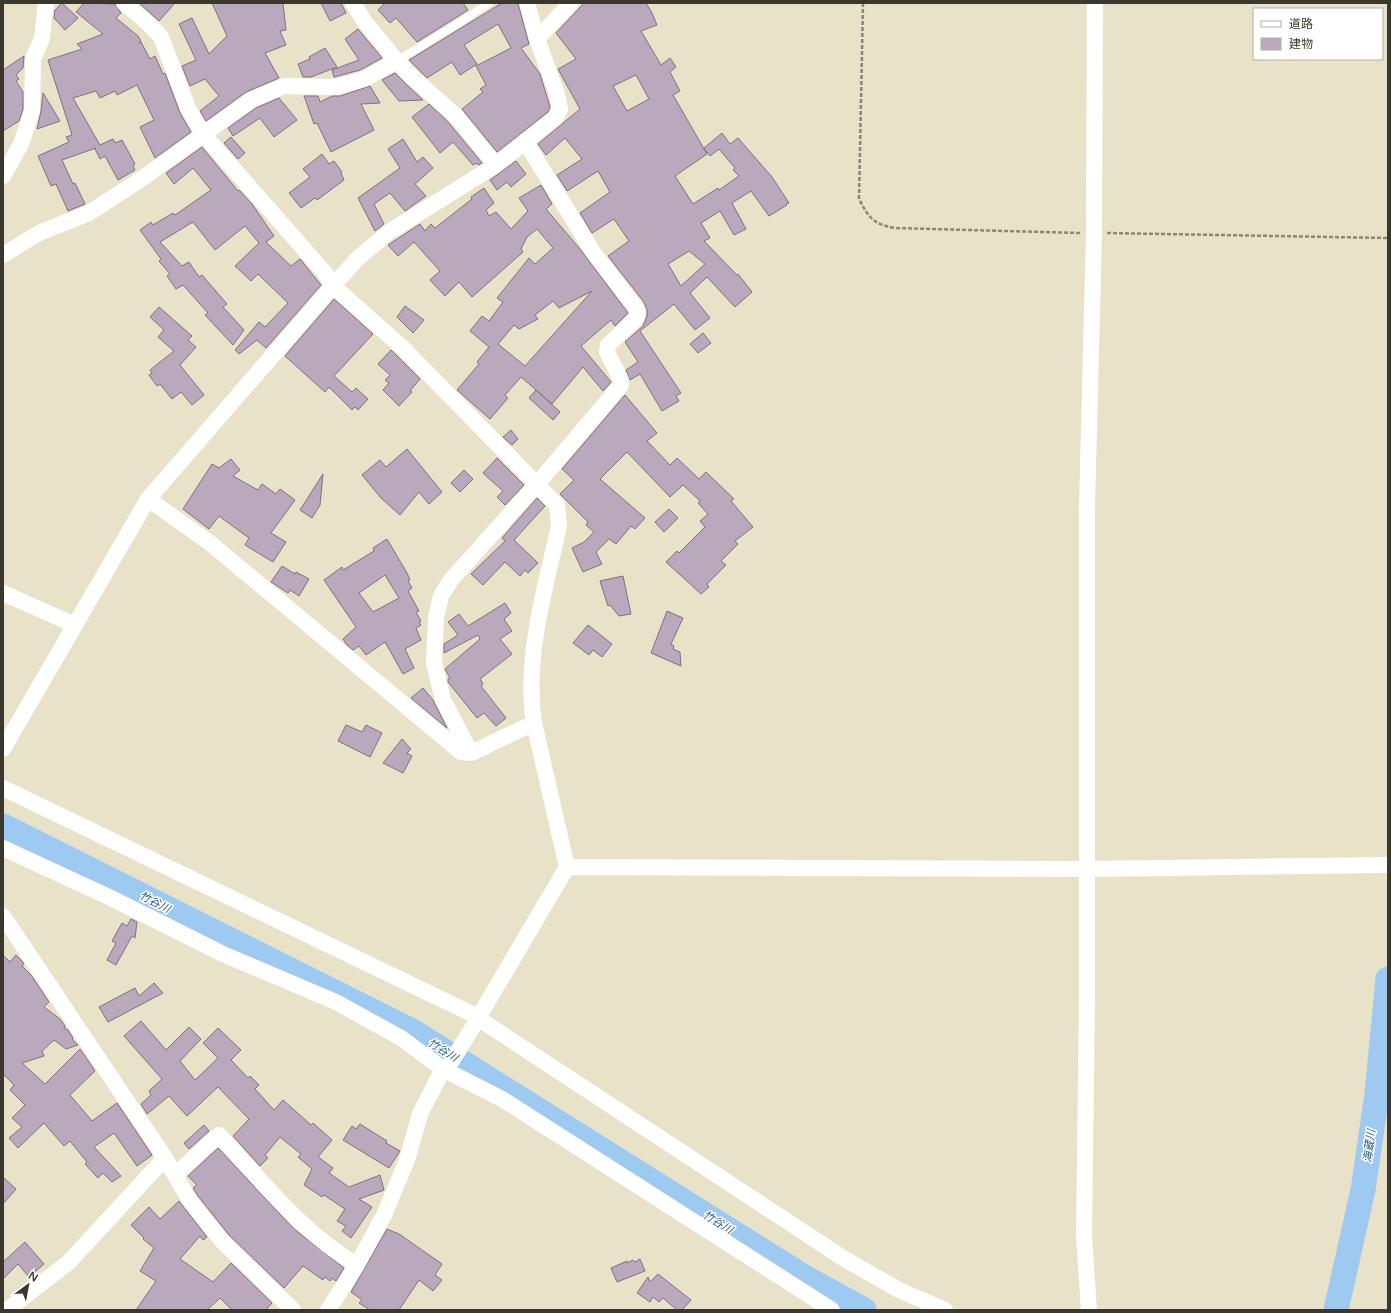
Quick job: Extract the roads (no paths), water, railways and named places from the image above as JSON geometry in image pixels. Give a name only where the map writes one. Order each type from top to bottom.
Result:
[{"type":"street","points":[[3,176],[22,144],[32,111],[33,59],[42,38],[46,3]]},
{"type":"street","points":[[124,3],[150,24],[161,37],[188,108],[203,134],[325,273],[333,286],[404,349],[558,505],[559,526],[533,658],[531,701],[534,723],[567,868],[420,1114],[407,1160],[384,1215],[357,1265],[328,1310]]},
{"type":"street","points":[[353,3],[364,21],[397,61],[455,115],[496,165]]},
{"type":"street","points":[[3,749],[148,499],[333,286],[357,259],[389,232],[496,165],[555,118],[560,109],[557,94],[537,39],[527,3]]},
{"type":"street","points":[[537,39],[571,3]]},
{"type":"street","points":[[1089,1310],[1084,1236],[1087,869],[1087,507],[1094,233],[1095,3]]},
{"type":"street","points":[[3,255],[39,233],[89,213],[143,178],[251,100],[284,86],[337,87],[364,79],[397,61]]},
{"type":"street","points":[[472,753],[444,700],[434,663],[436,618],[441,596],[451,580],[537,484],[621,385],[622,380],[607,352],[608,345],[636,319],[638,313],[636,308],[593,252],[525,141]]},
{"type":"street","points":[[148,499],[210,543],[461,752],[472,753],[534,723]]},
{"type":"street","points":[[3,593],[75,625]]},
{"type":"street","points":[[3,788],[476,1021],[843,1258],[899,1290],[945,1310]]},
{"type":"street","points":[[3,848],[109,897],[223,954],[336,1002],[401,1038],[502,1099],[832,1310]]},
{"type":"street","points":[[567,868],[1087,869],[1388,865]]},
{"type":"street","points":[[3,916],[165,1158],[190,1201],[222,1241],[293,1310]]},
{"type":"street","points":[[175,1175],[219,1135],[313,1234],[336,1253],[357,1265]]},
{"type":"street","points":[[7,1310],[69,1262],[165,1158]]},
{"type":"lane","points":[[397,61],[462,22],[489,3]]},
{"type":"waterway","name":"竹谷川","points":[[3,826],[414,1032],[806,1278],[864,1310]]},
{"type":"waterway","name":"海蔵川","points":[[1336,1310],[1363,1190],[1377,1094],[1388,979]]}]
